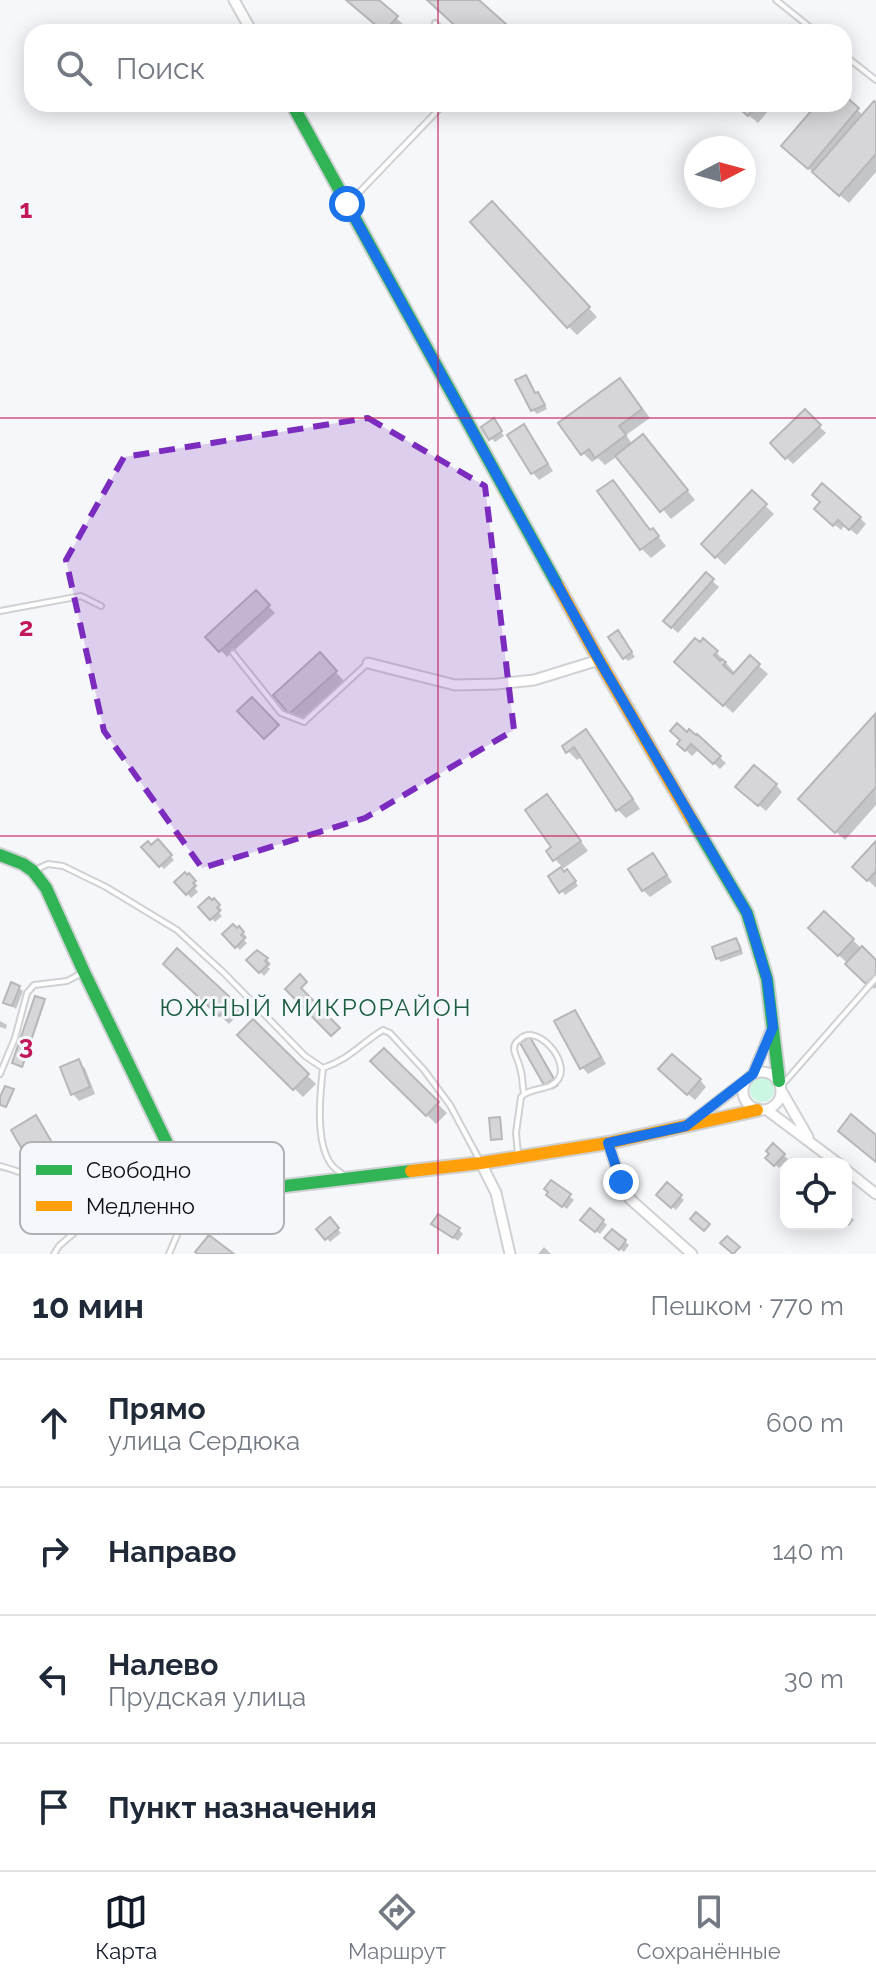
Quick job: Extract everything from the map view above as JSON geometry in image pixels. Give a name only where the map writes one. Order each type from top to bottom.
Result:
[{"type":"street","points":[[234,0],[248,24]]},
{"type":"street","points":[[284,1186],[481,1163],[608,1143],[762,1110],[777,1103],[780,1086],[767,979],[747,913],[599,660],[296,112]]},
{"type":"street","points":[[368,663],[455,685],[469,685],[534,680],[599,660]]},
{"type":"street","points":[[0,855],[33,871],[46,888],[166,1142]]},
{"type":"street","points":[[773,1027],[749,1078],[744,1098],[751,1107],[762,1110],[831,1158]]},
{"type":"street","points":[[686,1126],[749,1078],[764,1072],[770,1073],[780,1086],[812,1143]]},
{"type":"street","points":[[608,1143],[630,1199],[692,1254]]},
{"type":"street","points":[[481,1163],[496,1193],[510,1254]]},
{"type":"street","points":[[852,1175],[876,1194]]},
{"type":"lane","points":[[776,0],[806,24]]},
{"type":"lane","points":[[852,61],[876,80]]},
{"type":"lane","points":[[347,204],[436,112]]},
{"type":"lane","points":[[0,611],[81,596],[101,606]]},
{"type":"lane","points":[[233,653],[281,713],[304,722],[368,663]]},
{"type":"lane","points":[[33,871],[48,864],[63,866],[106,887],[177,930],[305,1056],[323,1068]]},
{"type":"lane","points":[[0,1074],[15,1038],[27,993],[34,985],[67,981],[84,972]]},
{"type":"lane","points":[[780,1086],[876,978]]},
{"type":"lane","points":[[323,1068],[353,1054],[383,1030],[390,1033],[424,1070],[450,1105],[481,1163]]},
{"type":"lane","points":[[518,1157],[516,1133],[521,1097],[533,1089],[546,1088],[558,1081],[561,1070],[558,1058],[551,1049],[531,1034],[522,1037],[514,1048],[524,1093]]},
{"type":"lane","points":[[323,1068],[319,1099],[321,1134],[331,1164],[349,1179]]},
{"type":"lane","points":[[0,1166],[20,1171]]},
{"type":"lane","points":[[54,1254],[73,1234]]},
{"type":"lane","points":[[169,1254],[177,1234]]},
{"type":"highlighted area","points":[[368,418],[485,486],[514,730],[365,818],[202,868],[104,731],[66,560],[124,457]]},
{"type":"green space","points":[[762,1078],[771,1081],[774,1090],[771,1099],[762,1102],[753,1099],[750,1090],[753,1081]]},
{"type":"building","points":[[346,0],[379,0],[398,16],[391,24],[374,24]]},
{"type":"building","points":[[427,0],[479,0],[506,24],[453,24]]},
{"type":"building","points":[[874,101],[876,154],[839,196],[812,172]]},
{"type":"building","points":[[852,102],[859,108],[808,169],[781,146],[810,112],[852,112]]},
{"type":"building","points":[[492,201],[590,307],[567,328],[470,222]]},
{"type":"building","points":[[526,375],[545,405],[531,411],[515,380]]},
{"type":"building","points":[[620,378],[642,409],[619,426],[626,435],[595,458],[589,449],[581,455],[558,423]]},
{"type":"building","points":[[805,409],[821,425],[785,459],[770,443]]},
{"type":"building","points":[[494,418],[502,431],[489,440],[481,427]]},
{"type":"building","points":[[524,424],[548,464],[531,474],[507,435]]},
{"type":"building","points":[[643,434],[688,490],[660,512],[615,456]]},
{"type":"building","points":[[613,480],[650,530],[653,528],[659,536],[640,550],[597,491]]},
{"type":"building","points":[[822,483],[861,517],[849,530],[838,520],[833,526],[814,509],[820,502],[812,495]]},
{"type":"building","points":[[752,490],[767,504],[715,558],[701,544]]},
{"type":"building","points":[[706,572],[714,579],[671,628],[663,621]]},
{"type":"building","points":[[256,590],[270,605],[219,652],[205,637]]},
{"type":"building","points":[[618,630],[632,652],[623,659],[608,637]]},
{"type":"building","points":[[695,638],[700,642],[703,638],[718,651],[714,655],[726,662],[723,665],[733,674],[750,655],[760,664],[723,706],[674,662]]},
{"type":"building","points":[[320,652],[337,671],[289,714],[273,695]]},
{"type":"building","points":[[252,697],[279,725],[264,739],[237,711]]},
{"type":"building","points":[[875,714],[876,787],[835,833],[798,799]]},
{"type":"building","points":[[677,723],[687,732],[689,729],[697,734],[721,756],[713,764],[691,744],[685,751],[677,744],[680,740],[670,731]]},
{"type":"building","points":[[586,729],[633,799],[616,811],[574,747],[566,753],[562,746]]},
{"type":"building","points":[[754,765],[777,784],[758,806],[735,787]]},
{"type":"building","points":[[547,794],[581,841],[553,861],[546,851],[551,847],[525,810]]},
{"type":"building","points":[[158,839],[172,855],[159,867],[141,847],[148,841],[151,845]]},
{"type":"building","points":[[876,841],[876,871],[867,881],[852,867]]},
{"type":"building","points":[[653,853],[667,875],[642,891],[628,869]]},
{"type":"building","points":[[561,867],[564,872],[567,869],[576,881],[559,893],[548,876]]},
{"type":"building","points":[[185,872],[196,881],[186,895],[174,882]]},
{"type":"building","points":[[209,897],[220,905],[217,908],[220,911],[210,920],[198,907]]},
{"type":"building","points":[[824,911],[854,939],[838,956],[808,928]]},
{"type":"building","points":[[233,924],[237,928],[239,926],[245,938],[235,948],[222,934]]},
{"type":"building","points":[[736,938],[741,950],[716,959],[712,947]]},
{"type":"building","points":[[862,946],[876,960],[876,974],[866,984],[845,964]]},
{"type":"building","points":[[177,948],[234,1001],[219,1016],[163,964]]},
{"type":"building","points":[[257,950],[268,958],[265,961],[268,964],[259,973],[246,960]]},
{"type":"building","points":[[300,974],[307,982],[301,988],[340,1028],[331,1036],[285,989]]},
{"type":"building","points":[[11,982],[20,986],[12,1006],[3,1003]]},
{"type":"building","points":[[35,996],[45,999],[22,1067],[12,1063]]},
{"type":"building","points":[[575,1010],[601,1057],[580,1069],[554,1021]]},
{"type":"building","points":[[253,1019],[309,1074],[293,1090],[237,1035]]},
{"type":"building","points":[[530,1037],[554,1079],[544,1085],[520,1043]]},
{"type":"building","points":[[384,1048],[439,1102],[426,1116],[370,1061]]},
{"type":"building","points":[[672,1054],[701,1079],[687,1095],[658,1069]]},
{"type":"building","points":[[79,1059],[90,1087],[71,1095],[60,1067]]},
{"type":"building","points":[[5,1086],[14,1089],[6,1107],[0,1105]]},
{"type":"building","points":[[851,1114],[876,1135],[876,1162],[838,1131]]},
{"type":"building","points":[[36,1115],[51,1141],[20,1142],[20,1146],[11,1130]]},
{"type":"building","points":[[500,1117],[502,1139],[491,1140],[489,1118]]},
{"type":"building","points":[[773,1143],[785,1154],[774,1166],[765,1158],[769,1154],[766,1151]]},
{"type":"building","points":[[551,1180],[571,1194],[562,1207],[546,1195],[548,1192],[544,1189]]},
{"type":"building","points":[[667,1182],[682,1195],[671,1208],[656,1195]]},
{"type":"building","points":[[590,1208],[604,1220],[595,1232],[580,1220]]},
{"type":"building","points":[[696,1212],[710,1224],[704,1231],[690,1219]]},
{"type":"building","points":[[438,1214],[460,1228],[453,1238],[431,1224]]},
{"type":"building","points":[[330,1217],[339,1228],[325,1240],[316,1229]]},
{"type":"building","points":[[612,1229],[626,1240],[619,1250],[604,1238]]},
{"type":"building","points":[[209,1235],[234,1254],[195,1252]]},
{"type":"building","points":[[727,1236],[740,1247],[733,1254],[720,1243]]},
{"type":"traffic: fast","points":[[296,112],[558,586]]},
{"type":"traffic: fast","points":[[692,820],[747,913],[767,979],[779,1081]]},
{"type":"traffic: fast","points":[[0,855],[33,871],[46,888],[166,1142]]},
{"type":"traffic: fast","points":[[284,1186],[411,1171]]},
{"type":"traffic: slow","points":[[558,586],[692,820]]},
{"type":"traffic: slow","points":[[411,1171],[608,1143],[757,1110]]},
{"type":"district","name":"ЮЖНЫЙ МИКРОРАЙОН","points":[[316,1008]]},
{"type":"route","points":[[347,204],[599,660],[747,913],[767,979],[773,1027],[753,1074],[686,1126],[608,1143],[621,1182]]}]
